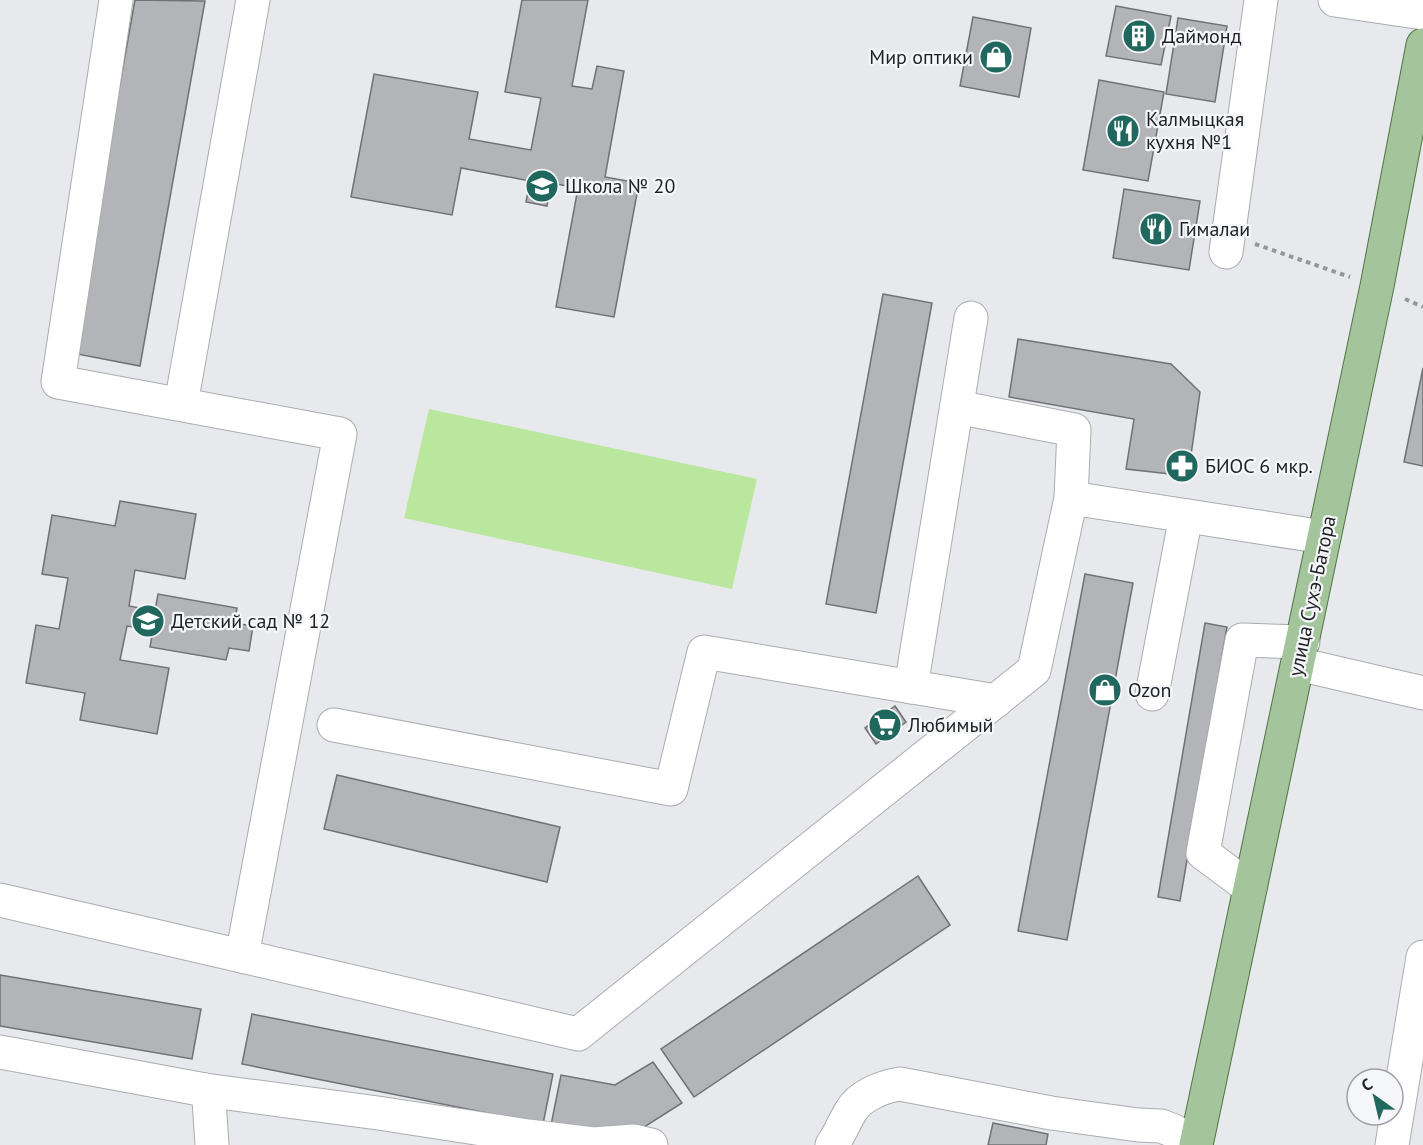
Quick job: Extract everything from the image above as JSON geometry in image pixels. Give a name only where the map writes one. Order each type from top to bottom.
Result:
[{"type":"main road","name":"улица Сухэ-Батора","points":[[1196,1145],[1377,286],[1421,65]]},
{"type":"street","points":[[116,0],[58,382],[340,434],[242,956]]},
{"type":"street","points":[[181,404],[253,0]]},
{"type":"street","points":[[1227,244],[1261,0]]},
{"type":"street","points":[[1335,0],[1423,13]]},
{"type":"street","points":[[911,687],[971,318]]},
{"type":"street","points":[[0,900],[578,1034],[1034,670],[1071,498],[1074,430],[957,407]]},
{"type":"street","points":[[1071,498],[1324,537]]},
{"type":"street","points":[[1152,694],[1186,516]]},
{"type":"street","points":[[1251,888],[1203,853],[1242,640],[1300,653],[1423,693]]},
{"type":"street","points":[[334,724],[671,789],[704,652],[996,701]]},
{"type":"street","points":[[1392,1145],[1423,957]]},
{"type":"street","points":[[0,1052],[205,1090],[367,1111],[528,1136],[593,1144],[634,1141],[651,1145]]},
{"type":"street","points":[[832,1145],[852,1108],[886,1086],[900,1084],[1051,1113],[1161,1126],[1174,1131],[1185,1145]]},
{"type":"street","points":[[205,1090],[209,1100],[212,1145]]},
{"type":"path","points":[[1227,244],[1377,286],[1423,307]]},
{"type":"green space","points":[[429,409],[757,479],[732,589],[404,518]]},
{"type":"building","points":[[135,0],[205,1],[140,366],[72,353]]},
{"type":"building","points":[[522,0],[588,0],[572,86],[592,89],[597,66],[624,71],[605,177],[639,183],[614,317],[556,307],[578,188],[551,183],[547,206],[526,202],[530,181],[461,168],[452,215],[351,197],[374,74],[478,92],[469,139],[531,150],[541,98],[505,92]]},
{"type":"building","name":"Даймонд","points":[[1116,6],[1171,16],[1161,65],[1106,56]]},
{"type":"building","name":"Мир оптики","points":[[973,17],[1031,28],[1019,97],[960,86]]},
{"type":"building","points":[[1178,18],[1227,26],[1215,102],[1166,94]]},
{"type":"building","name":"Калмыцкая кухня №1","points":[[1099,80],[1164,92],[1148,181],[1083,170]]},
{"type":"building","name":"Гималаи","points":[[1124,189],[1200,201],[1189,270],[1113,258]]},
{"type":"building","points":[[883,294],[932,303],[876,613],[826,604]]},
{"type":"building","points":[[1018,339],[1171,364],[1200,392],[1188,476],[1126,469],[1134,419],[1009,397]]},
{"type":"building","points":[[1423,368],[1423,466],[1404,462]]},
{"type":"building","points":[[120,501],[196,514],[185,579],[135,570],[129,606],[155,611],[158,594],[237,608],[234,623],[253,626],[249,651],[229,648],[226,660],[150,647],[153,630],[127,626],[120,660],[169,668],[157,734],[80,720],[85,693],[26,683],[36,625],[59,629],[68,578],[42,574],[52,515],[115,526]]},
{"type":"building","points":[[1085,574],[1133,583],[1067,940],[1018,931]]},
{"type":"building","points":[[1205,623],[1227,627],[1180,901],[1158,897]]},
{"type":"building","name":"Любимый","points":[[895,706],[906,722],[876,744],[865,728]]},
{"type":"building","points":[[337,775],[560,827],[547,882],[324,829]]},
{"type":"building","points":[[918,876],[950,925],[694,1097],[661,1049]]},
{"type":"building","points":[[0,975],[201,1009],[192,1059],[0,1026]]},
{"type":"building","points":[[252,1014],[553,1074],[543,1124],[242,1064]]},
{"type":"building","points":[[653,1062],[682,1103],[622,1141],[551,1125],[561,1075],[615,1085]]},
{"type":"building","points":[[993,1123],[1048,1134],[1046,1145],[988,1145]]},
{"type":"place","name":"Даймонд","points":[[1139,36]]},
{"type":"place","name":"Мир оптики","points":[[996,57]]},
{"type":"place","name":"Калмыцкая кухня №1","points":[[1123,131]]},
{"type":"place","name":"Школа № 20","points":[[542,186]]},
{"type":"place","name":"Гималаи","points":[[1156,229]]},
{"type":"place","name":"БИОС 6 мкр.","points":[[1182,466]]},
{"type":"place","name":"Детский сад № 12","points":[[148,621]]},
{"type":"place","name":"Ozon","points":[[1105,690]]},
{"type":"place","name":"Любимый","points":[[885,725]]}]
